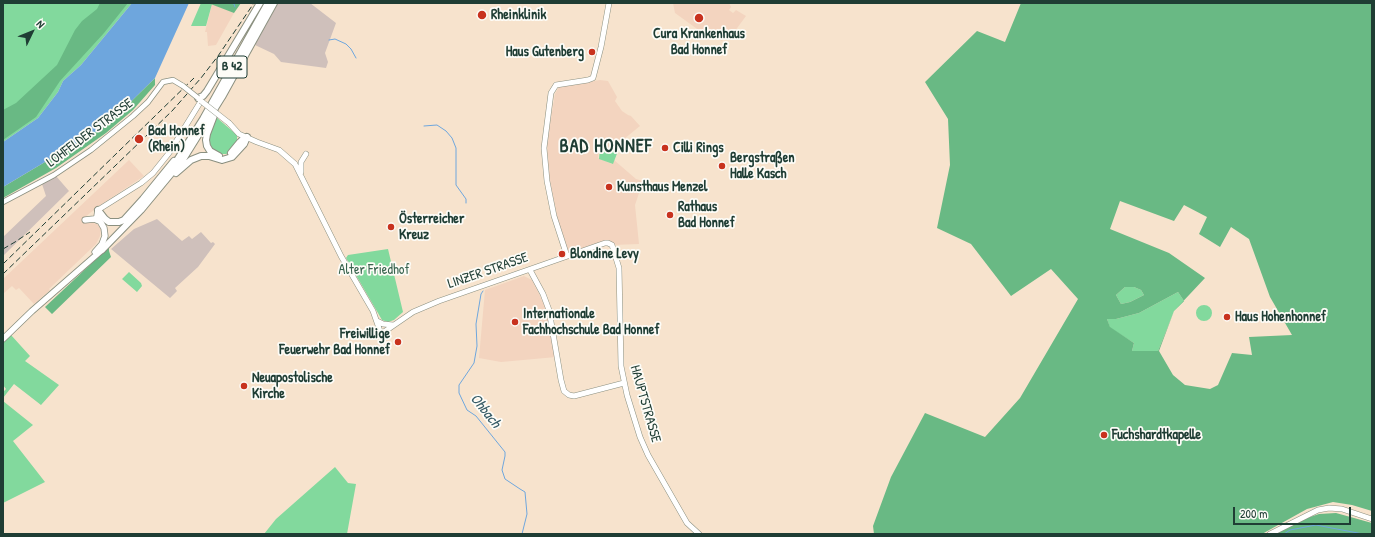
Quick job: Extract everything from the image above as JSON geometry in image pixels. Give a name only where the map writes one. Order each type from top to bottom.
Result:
[{"type":"highway","points":[[200,99],[207,91],[260,3]]},
{"type":"highway","name":"B 42","points":[[102,250],[175,163],[203,119],[268,3]]},
{"type":"highway","name":"B 42","points":[[102,250],[162,186],[192,146],[222,97],[274,3]]},
{"type":"highway","points":[[222,97],[207,134],[207,146],[210,151],[215,154],[226,156],[234,151],[244,138],[248,137]]},
{"type":"highway","points":[[240,134],[240,142]]},
{"type":"highway","points":[[162,186],[182,167],[198,157],[206,156],[222,160],[232,158],[248,137]]},
{"type":"highway","points":[[98,210],[109,222],[119,222],[124,220],[181,153]]},
{"type":"main road","points":[[567,256],[554,216],[547,181],[544,148],[551,93],[556,85],[593,78],[601,47],[609,3]]},
{"type":"main road","points":[[86,264],[102,244],[104,239],[105,230],[97,216],[98,210],[147,178],[162,164],[174,146],[200,99],[248,137]]},
{"type":"main road","points":[[229,123],[240,134],[285,153],[295,164],[341,256],[373,311],[377,321],[383,324],[394,325]]},
{"type":"main road","points":[[301,175],[301,163],[306,154]]},
{"type":"main road","points":[[85,220],[94,219],[101,223]]},
{"type":"main road","name":"LINZER STRASSE","points":[[377,321],[381,334],[413,312],[432,304],[604,243],[608,243]]},
{"type":"main road","name":"HAUPTSTRASSE","points":[[608,243],[612,246],[619,268],[621,366],[624,383],[637,427],[648,455],[687,523],[699,534]]},
{"type":"main road","name":"B 42","points":[[3,339],[32,311],[102,250]]},
{"type":"main road","points":[[530,270],[543,294],[549,310],[563,389],[571,396],[577,396],[624,383]]},
{"type":"main road","points":[[1270,534],[1318,510],[1329,508],[1342,509],[1372,519]]},
{"type":"street","name":"LOHFELDER STRASSE","points":[[3,202],[54,175],[78,159],[128,121],[145,105],[162,82],[168,80],[178,82],[200,99]]},
{"type":"shaded area","points":[[278,3],[310,3],[336,23],[325,53],[328,62],[326,68],[281,62],[274,54],[255,45]]},
{"type":"shaded area","name":"Cura Krankenhaus Bad Honnef","points":[[673,3],[729,3],[731,7],[729,10],[733,13],[736,10],[746,16],[732,35],[728,32],[722,41],[706,31],[700,31],[675,13]]},
{"type":"shaded area","points":[[212,4],[234,13],[216,45],[208,46],[207,32],[205,32]]},
{"type":"shaded area","points":[[600,80],[608,81],[617,97],[615,101],[622,111],[631,116],[640,126],[624,139],[626,141],[618,151],[599,143],[598,158],[612,164],[614,160],[636,179],[643,181],[635,205],[639,244],[613,245],[611,241],[606,240],[569,253],[557,217],[548,170],[547,142],[555,94],[559,87]]},
{"type":"shaded area","points":[[129,160],[144,176],[85,217],[90,222],[97,224],[101,228],[100,236],[96,244],[34,304],[19,288],[16,290],[12,286],[3,294],[3,279]]},
{"type":"shaded area","points":[[56,176],[69,191],[3,256],[3,237],[46,196],[42,184]]},
{"type":"shaded area","points":[[157,219],[182,241],[189,236],[192,239],[201,232],[211,243],[213,242],[215,244],[198,267],[175,288],[177,291],[170,298],[111,249],[134,229]]},
{"type":"shaded area","name":"Internationale Fachhochschule Bad Honnef","points":[[524,276],[532,280],[545,306],[556,357],[501,362],[479,358],[485,290]]},
{"type":"green space","points":[[3,3],[132,3],[81,65],[63,81],[58,92],[38,118],[3,142]]},
{"type":"green space","points":[[100,3],[128,3],[104,33],[60,81],[36,117],[3,140],[3,110],[16,103],[57,65],[75,30],[82,21],[97,9]]},
{"type":"green space","points":[[201,3],[212,4],[206,26],[191,26]]},
{"type":"green space","points":[[208,3],[241,3],[234,13]]},
{"type":"green space","points":[[1021,3],[1372,3],[1372,511],[1352,505],[1333,502],[1307,509],[1262,534],[874,534],[873,526],[891,477],[925,413],[985,437],[1020,398],[1078,299],[1051,269],[1011,296],[971,244],[937,228],[950,165],[948,119],[925,82],[977,31],[1005,42]],"holes":[[[1120,201],[1174,221],[1184,205],[1207,217],[1199,234],[1220,247],[1231,227],[1249,239],[1270,297],[1292,335],[1249,337],[1252,355],[1232,353],[1218,385],[1210,389],[1185,385],[1173,375],[1159,351],[1174,311],[1158,351],[1132,351],[1134,343],[1110,327],[1107,319],[1116,319],[1139,313],[1178,292],[1184,301],[1205,278],[1169,253],[1110,229]],[[1125,287],[1134,287],[1141,290],[1144,295],[1130,302],[1121,304],[1116,295]]]},
{"type":"green space","points":[[155,78],[155,85],[133,110],[106,133],[56,168],[3,198],[3,187],[107,125]]},
{"type":"green space","points":[[216,117],[237,135],[237,143],[229,153],[226,154],[218,154],[213,150],[209,142],[209,136]]},
{"type":"green space","points":[[600,147],[607,150],[611,148],[618,151],[613,164],[599,159]]},
{"type":"green space","points":[[109,247],[111,257],[52,314],[45,307]]},
{"type":"green space","name":"Alter Friedhof","points":[[388,249],[403,312],[394,320],[388,322],[382,320],[346,258],[348,255]]},
{"type":"green space","points":[[129,272],[141,283],[142,286],[137,292],[122,279]]},
{"type":"green space","points":[[1125,287],[1134,287],[1141,290],[1144,295],[1130,302],[1121,304],[1116,295]]},
{"type":"green space","points":[[1178,292],[1184,301],[1174,311],[1158,351],[1132,351],[1134,343],[1110,328],[1107,319],[1116,319],[1139,313]]},
{"type":"green space","points":[[1201,305],[1207,305],[1212,310],[1210,319],[1207,321],[1201,321],[1196,316],[1196,310]]},
{"type":"green space","points":[[11,335],[30,356],[25,361],[59,385],[41,405],[14,384],[3,398],[3,392],[6,389],[3,385],[3,343]]},
{"type":"green space","points":[[3,401],[33,425],[13,441],[45,482],[3,503]]},
{"type":"green space","points":[[335,467],[348,483],[356,484],[347,534],[264,534],[276,519]]},
{"type":"green space","points":[[1336,513],[1372,523],[1372,534],[1274,534],[1304,519],[1319,514]]},
{"type":"water","points":[[132,3],[189,3],[155,78],[107,125],[3,187],[3,142],[38,118],[58,92],[63,81],[81,65]]},
{"type":"waterway","name":"Ohbach","points":[[230,3],[234,4],[235,7]]},
{"type":"waterway","name":"Ohbach","points":[[329,40],[335,39],[346,44],[356,58]]},
{"type":"waterway","name":"Ohbach","points":[[424,126],[437,125],[446,131],[452,138],[456,148],[456,185],[466,199],[466,203]]},
{"type":"waterway","name":"Ohbach","points":[[483,291],[481,294],[476,324],[477,346],[474,363],[459,385],[459,393],[467,410],[476,416],[505,452],[502,470],[505,479],[525,492],[527,514],[522,534]]},
{"type":"waterway","name":"Ohbach","points":[[1284,534],[1290,530],[1316,525],[1363,534]]},
{"type":"railway","points":[[3,274],[172,111],[218,56],[254,3]]},
{"type":"railway","points":[[3,264],[194,78]]},
{"type":"railway","points":[[3,249],[30,232]]},
{"type":"place","name":"Rheinklinik","points":[[482,15]]},
{"type":"place","name":"Cura Krankenhaus Bad Honnef","points":[[699,18]]},
{"type":"place","name":"Haus Gutenberg","points":[[592,52]]},
{"type":"place","name":"Bad Honnef (Rhein)","points":[[139,139]]},
{"type":"place","name":"Cilli Rings","points":[[665,148]]},
{"type":"place","name":"Bergstraßen Halle Kasch","points":[[722,166]]},
{"type":"place","name":"Kunsthaus Menzel","points":[[609,187]]},
{"type":"place","name":"Rathaus Bad Honnef","points":[[670,215]]},
{"type":"place","name":"Österreicher Kreuz","points":[[391,227]]},
{"type":"place","name":"Blondine Levy","points":[[562,254]]},
{"type":"place","name":"Haus Hohenhonnef","points":[[1227,317]]},
{"type":"place","name":"Internationale Fachhochschule Bad Honnef","points":[[515,322]]},
{"type":"place","name":"Freiwillige Feuerwehr Bad Honnef","points":[[398,342]]},
{"type":"place","name":"Neuapostolische Kirche","points":[[244,386]]},
{"type":"place","name":"Fuchshardtkapelle","points":[[1104,435]]},
{"type":"district","name":"BAD HONNEF","points":[[606,147]]}]
